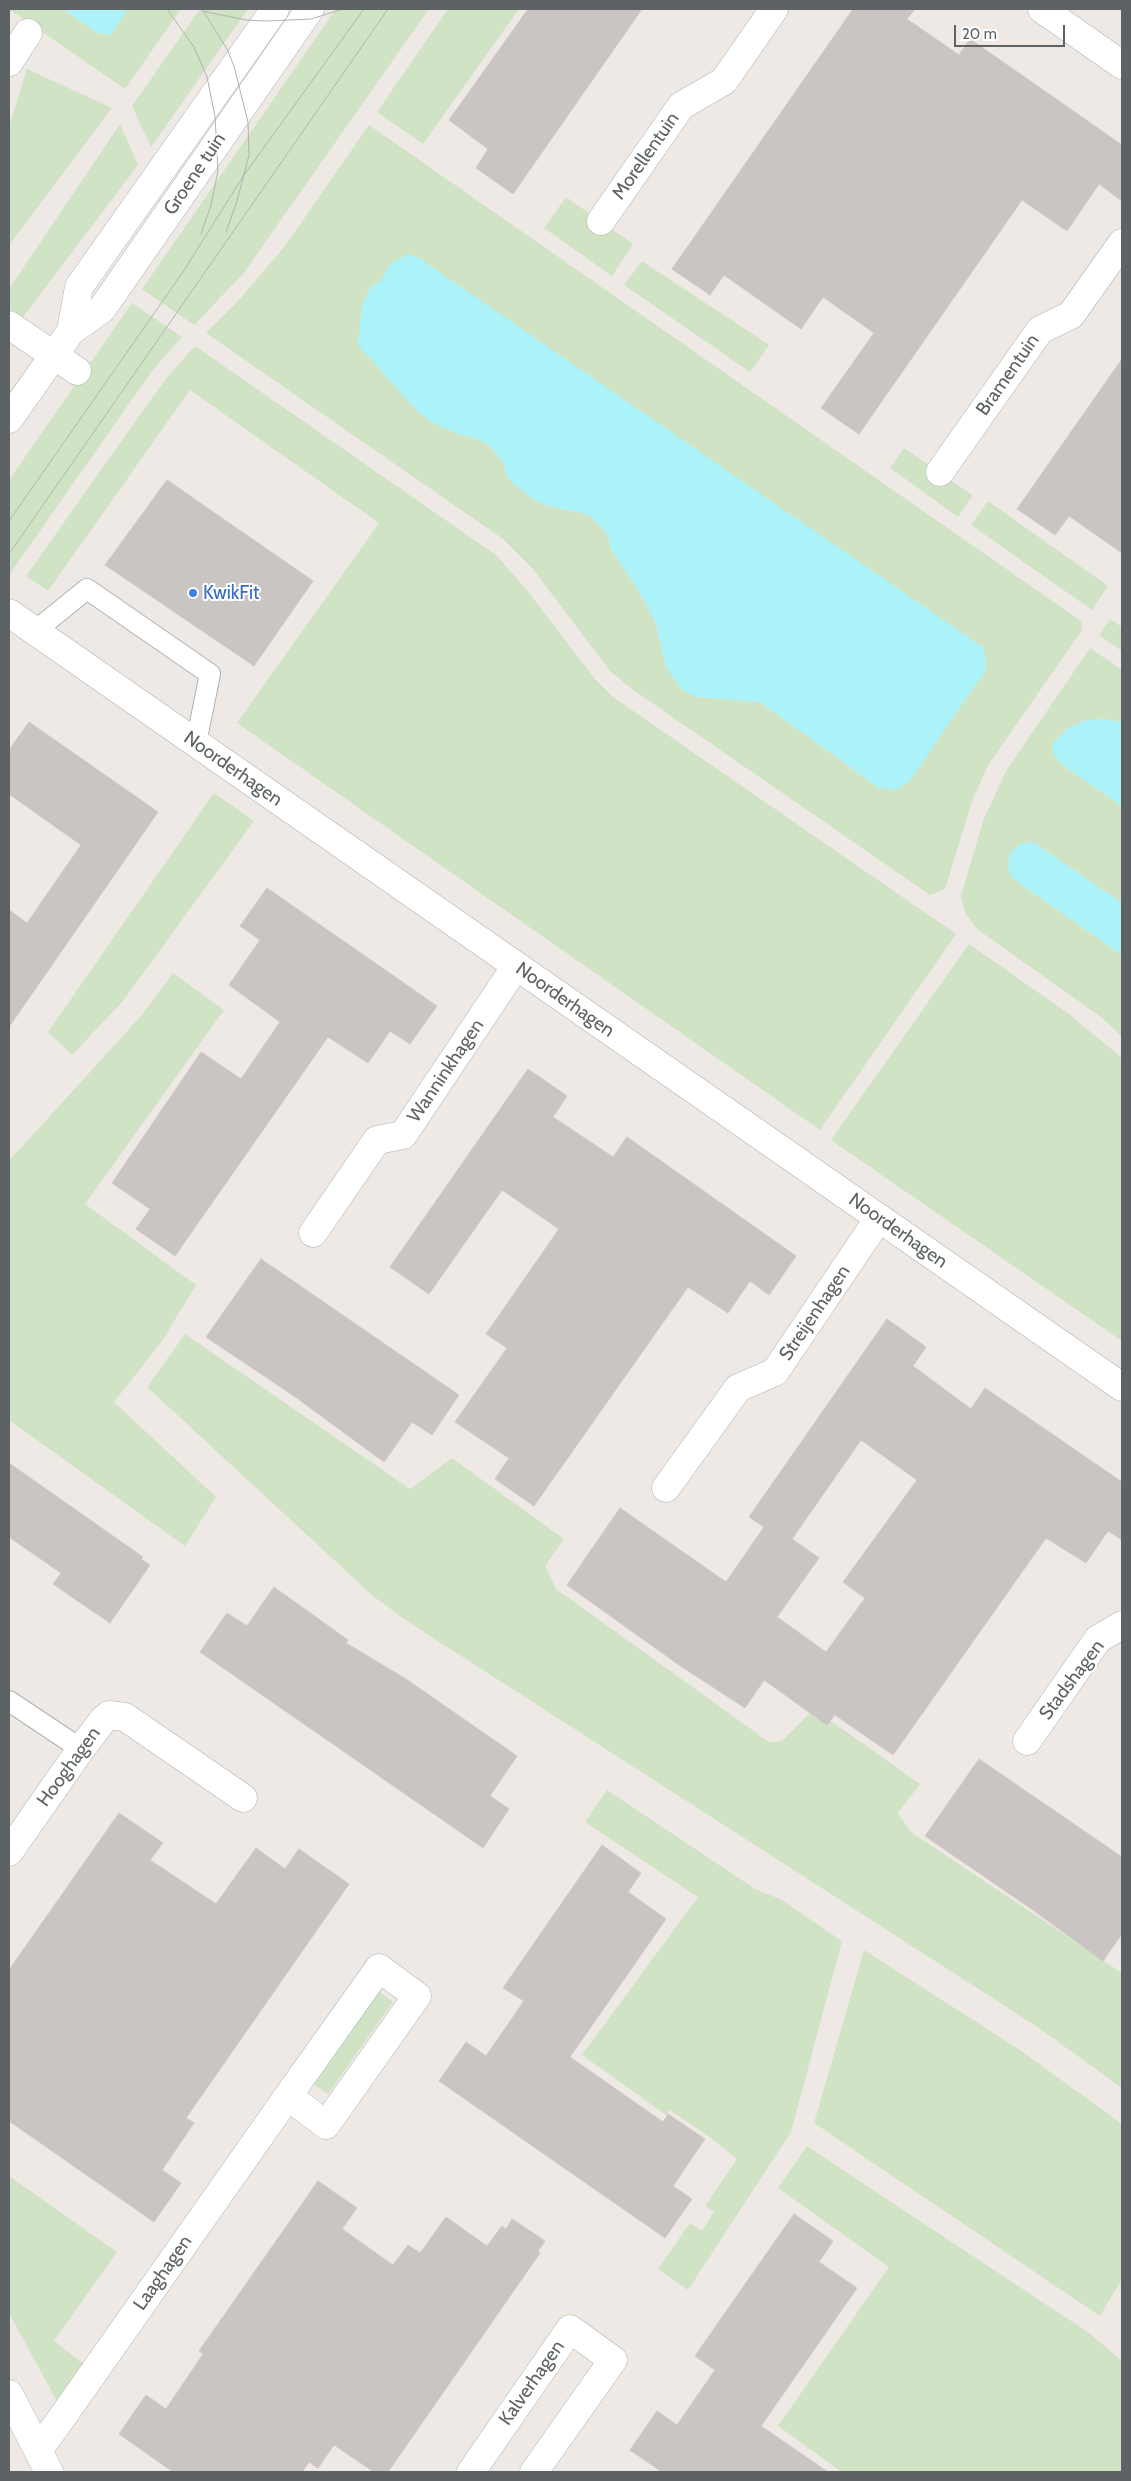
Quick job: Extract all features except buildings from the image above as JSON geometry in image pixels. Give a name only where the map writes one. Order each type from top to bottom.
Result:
[{"type":"street","name":"Groene tuin","points":[[71,331],[79,287],[275,9]]},
{"type":"street","name":"Groene tuin","points":[[9,419],[71,331],[102,309],[310,9]]},
{"type":"street","name":"Morellentuin","points":[[601,221],[681,106],[724,81],[774,9]]},
{"type":"street","points":[[1042,9],[1122,65]]},
{"type":"street","points":[[9,62],[28,33]]},
{"type":"street","name":"Bramentuin","points":[[940,472],[1040,330],[1071,315],[1122,243]]},
{"type":"street","points":[[9,324],[77,371]]},
{"type":"street","name":"Noorderhagen","points":[[9,613],[1122,1387]]},
{"type":"street","name":"Wanninkhagen","points":[[313,1233],[377,1140],[403,1135],[516,966]]},
{"type":"street","name":"Streijenhagen","points":[[666,1488],[738,1388],[775,1372],[879,1218]]},
{"type":"street","name":"Stadshagen","points":[[1027,1741],[1098,1639],[1122,1625]]},
{"type":"street","name":"Hooghagen","points":[[9,1852],[103,1720],[115,1714],[125,1717],[243,1798]]},
{"type":"street","name":"Laaghagen","points":[[44,2461],[288,2096],[379,1968],[417,1996],[326,2125],[288,2096]]},
{"type":"street","name":"Kalverhagen","points":[[472,2472],[570,2329],[613,2360],[534,2472]]},
{"type":"street","points":[[9,2394],[44,2461]]},
{"type":"lane","points":[[35,631],[87,589],[210,674],[196,743]]},
{"type":"lane","points":[[9,1701],[81,1749]]},
{"type":"green space","points":[[9,9],[63,9],[98,33],[126,12],[124,9],[181,9],[125,89]]},
{"type":"green space","points":[[200,9],[248,9],[151,147],[132,106]]},
{"type":"green space","points":[[336,9],[429,9],[243,274],[194,325],[142,289]]},
{"type":"green space","points":[[448,9],[519,9],[423,144],[377,112]]},
{"type":"green space","points":[[27,69],[112,108],[9,245],[9,127]]},
{"type":"green space","points":[[120,124],[138,165],[21,320],[9,310],[9,289]]},
{"type":"green space","points":[[369,125],[1081,621],[1082,630],[989,764],[973,798],[945,889],[930,895],[632,689],[610,671],[532,568],[503,539],[206,333],[238,301],[285,246]],"holes":[[[380,283],[784,512],[984,648],[879,788],[760,702],[697,697],[666,667],[655,621],[641,595],[611,549],[608,536],[601,526],[590,516],[548,506],[534,499],[514,484],[507,476],[503,462],[492,448],[479,439],[458,434],[433,423],[416,410],[362,305],[369,290],[374,284]]]},
{"type":"green space","points":[[566,197],[633,244],[612,276],[544,228]]},
{"type":"green space","points":[[642,261],[769,345],[750,372],[624,285]]},
{"type":"green space","points":[[132,303],[182,337],[152,371],[9,575],[9,480]]},
{"type":"green space","points":[[195,346],[496,555],[526,589],[595,679],[613,697],[956,934],[820,1130],[237,723],[379,523],[190,390],[48,591],[26,576],[154,395]]},
{"type":"green space","points":[[904,448],[971,494],[972,496],[958,517],[890,468]]},
{"type":"green space","points":[[988,501],[1108,586],[1092,610],[971,525]]},
{"type":"green space","points":[[1110,619],[1122,627],[1122,651],[1099,635]]},
{"type":"green space","points":[[1090,648],[1122,670],[1122,722],[1105,719],[1083,721],[1067,729],[1061,764],[1122,806],[1122,903],[1033,842],[1012,878],[1122,955],[1122,1037],[1101,1017],[977,929],[965,913],[961,896],[983,821],[1006,771]]},
{"type":"green space","points":[[214,793],[254,821],[123,1001],[72,1055],[48,1032]]},
{"type":"green space","points":[[969,944],[1069,1014],[1122,1058],[1122,1341],[831,1140]]},
{"type":"green space","points":[[173,973],[224,1010],[85,1204],[196,1285],[162,1341],[114,1402],[216,1497],[185,1546],[9,1420],[9,1161],[141,1016]]},
{"type":"green space","points":[[185,1334],[410,1489],[452,1458],[564,1539],[545,1566],[556,1589],[769,1742],[782,1741],[814,1709],[920,1784],[898,1813],[911,1832],[1122,1973],[1122,2088],[1036,2026],[410,1623],[373,1596],[147,1387]]},
{"type":"green space","points":[[607,1790],[755,1889],[780,1899],[842,1941],[791,2132],[688,2290],[658,2269],[690,2223],[702,2231],[714,2212],[705,2206],[737,2159],[711,2138],[670,2110],[666,2115],[582,2055],[698,1897],[585,1822]]},
{"type":"green space","points":[[864,1950],[1020,2050],[1122,2124],[1122,2279],[1100,2316],[814,2123]]},
{"type":"green space","points":[[379,1991],[393,2002],[328,2094],[313,2084]]},
{"type":"green space","points":[[807,2146],[1089,2333],[1122,2361],[1122,2472],[842,2472],[778,2426],[889,2267],[778,2188]]},
{"type":"green space","points":[[9,2176],[117,2252],[54,2341],[84,2364],[58,2403],[9,2313]]},
{"type":"water","points":[[63,9],[124,9],[126,12],[111,35],[98,33]]},
{"type":"water","points":[[408,254],[419,258],[984,648],[987,668],[909,782],[896,790],[879,788],[760,702],[697,697],[681,689],[666,667],[655,621],[641,595],[611,549],[608,536],[601,526],[590,516],[548,506],[534,500],[507,476],[503,462],[492,448],[479,439],[458,434],[433,423],[416,410],[358,345],[362,305],[369,290],[374,284],[380,282],[390,264]]},
{"type":"water","points":[[1105,719],[1122,722],[1122,806],[1061,764],[1052,751],[1053,743],[1067,729],[1083,721]]},
{"type":"water","points":[[1033,842],[1122,903],[1122,955],[1012,878],[1008,867],[1010,853],[1020,844]]},
{"type":"tram line","points":[[167,9],[194,47],[207,77],[215,116],[218,171],[211,205],[201,234]]},
{"type":"tram line","points":[[202,9],[227,49],[234,66],[248,122],[249,155],[237,201],[226,232]]},
{"type":"tram line","points":[[202,11],[246,20],[266,21],[311,19],[343,9]]},
{"type":"tram line","points":[[9,521],[183,272],[244,175],[364,9]]},
{"type":"tram line","points":[[9,554],[388,9]]},
{"type":"place","name":"KwikFit","points":[[193,593]]}]
